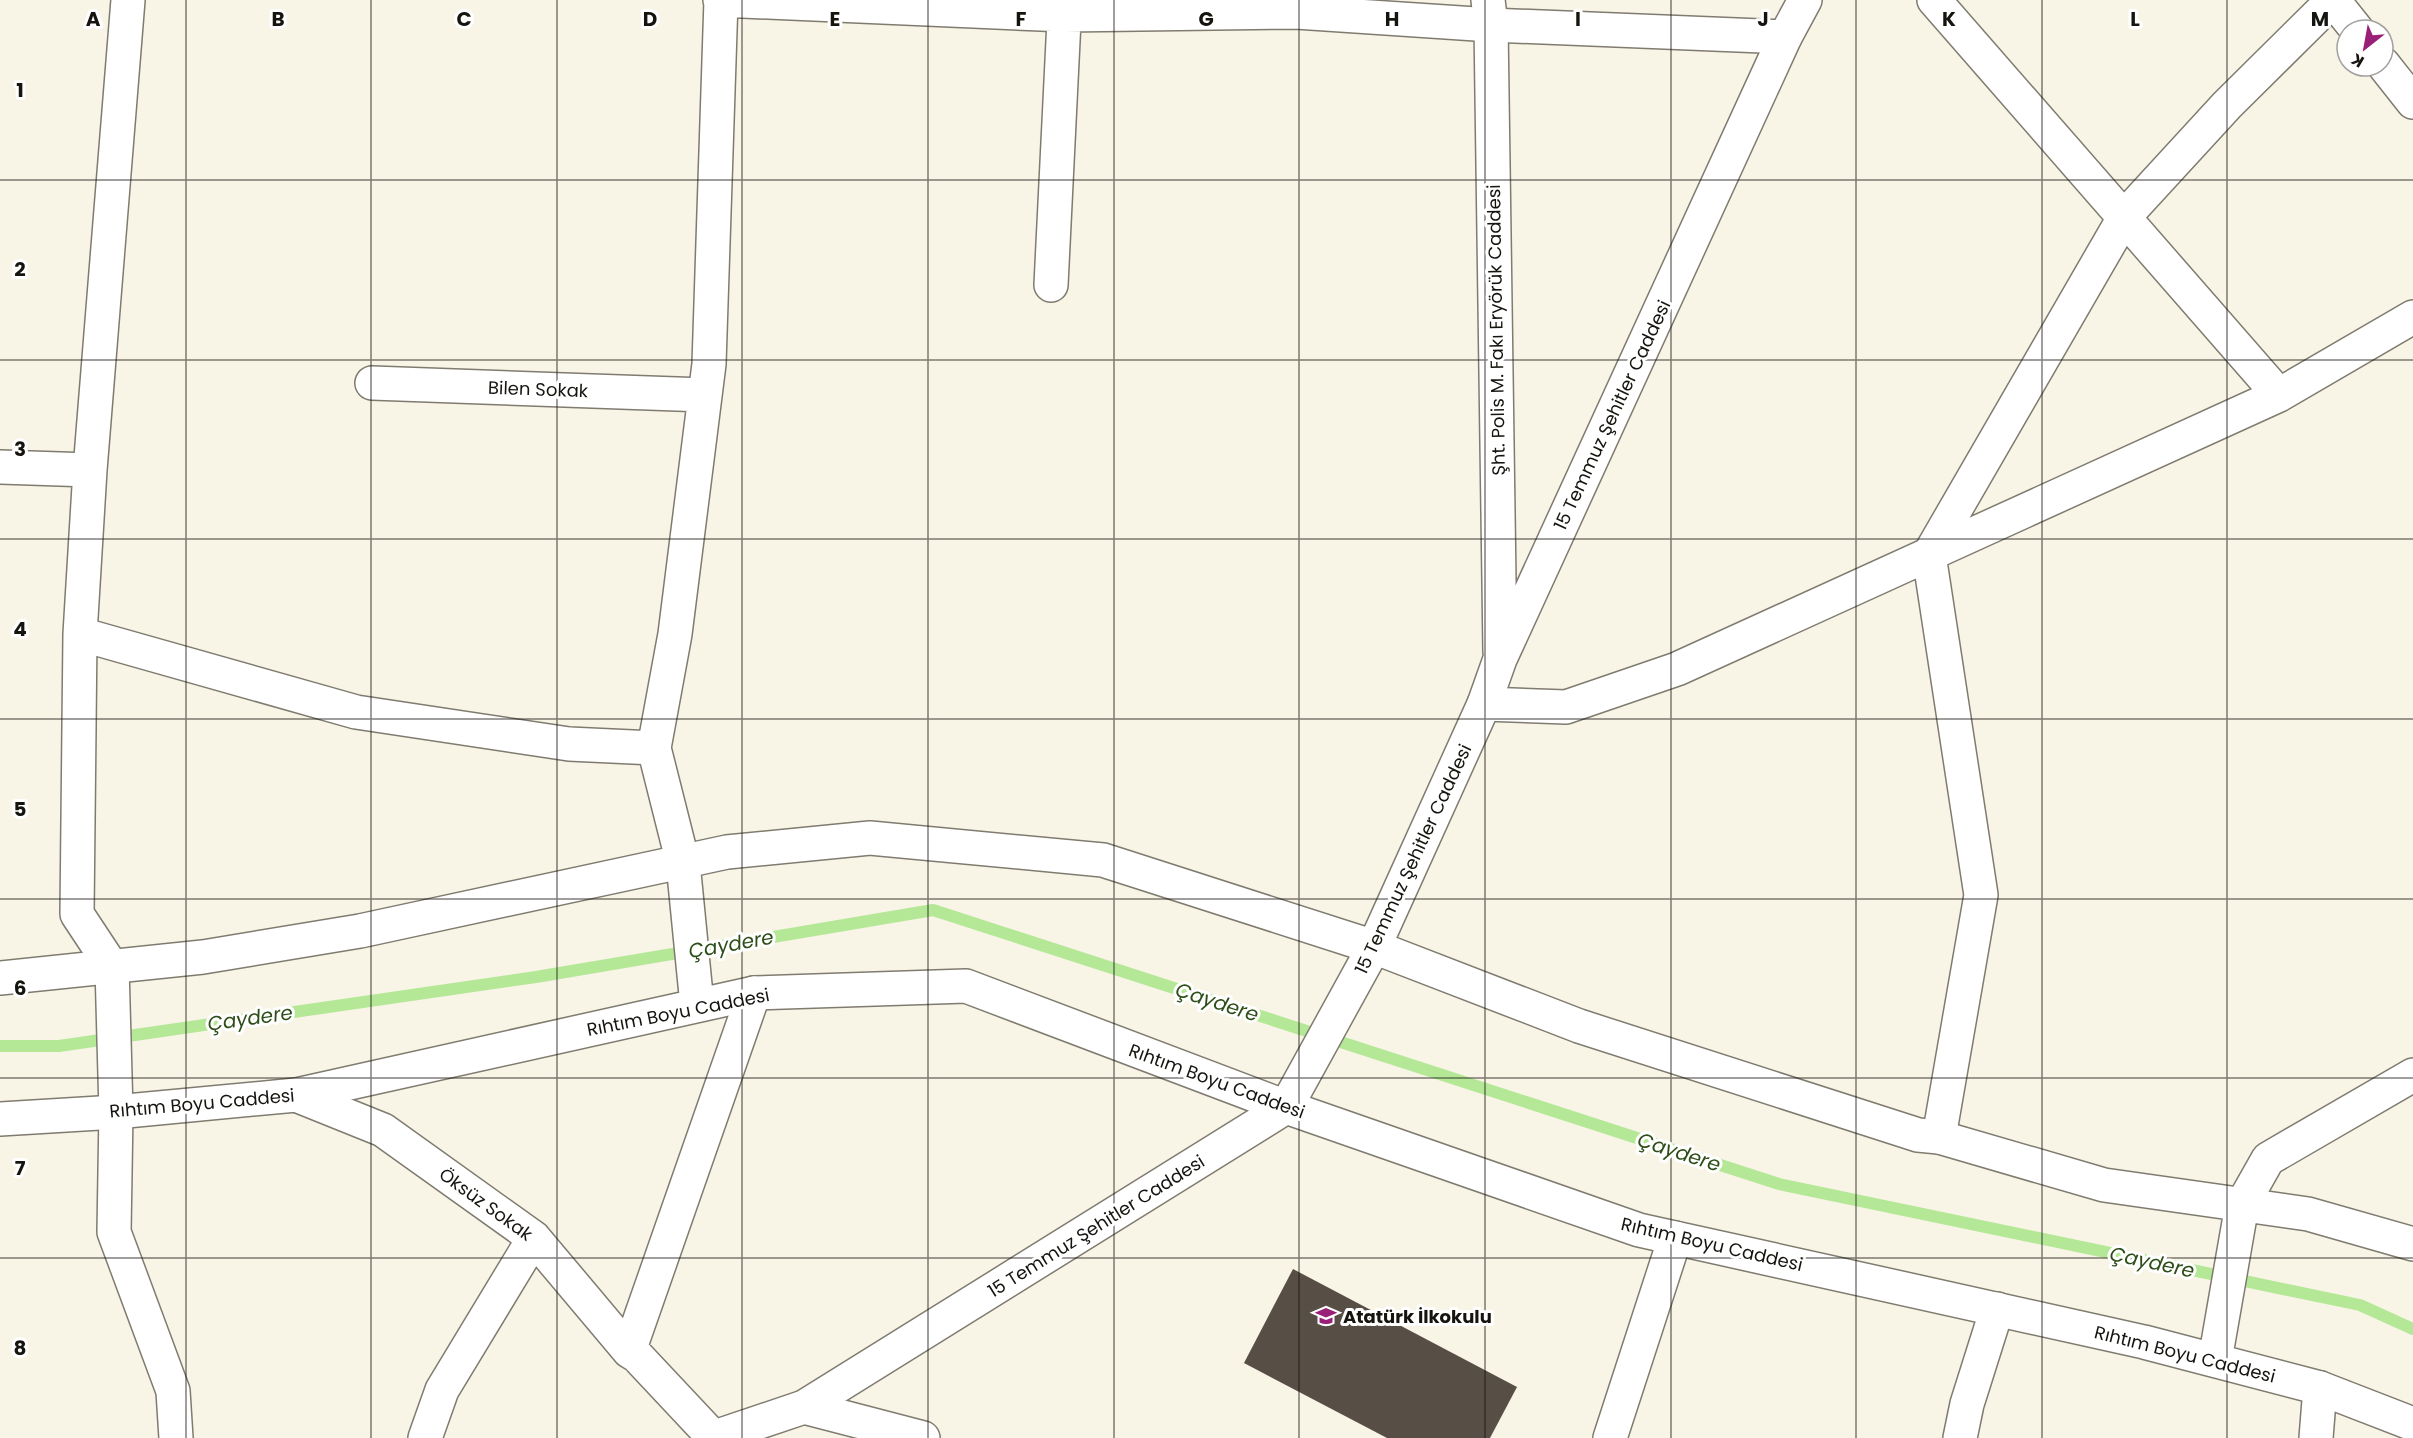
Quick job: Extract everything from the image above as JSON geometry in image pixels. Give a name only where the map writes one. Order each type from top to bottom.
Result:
[{"type":"street","points":[[128,0],[90,470],[80,634],[77,914],[112,967],[116,1112],[114,1232],[173,1391],[176,1438]]},
{"type":"street","points":[[697,1005],[683,863],[654,748],[675,634],[709,364],[720,0],[1296,12],[1490,13],[1785,37]]},
{"type":"street","name":"15 Temmuz Şehitler Caddesi","points":[[713,1438],[804,1407],[1286,1107],[1374,947],[1484,704],[1500,659],[1785,37],[1805,0]]},
{"type":"street","points":[[1934,0],[2125,216],[2278,395]]},
{"type":"street","points":[[1939,1137],[1982,895],[1929,555],[2125,216],[2227,105],[2333,0],[2347,18]]},
{"type":"street","points":[[1051,285],[1065,8]]},
{"type":"street","name":"Şht. Polis M. Fakı Eryörük Caddesi","points":[[1490,13],[1500,659]]},
{"type":"street","points":[[2394,78],[2413,102]]},
{"type":"street","points":[[1484,704],[1566,707],[1677,669],[2278,395],[2413,317]]},
{"type":"street","name":"Bilen Sokak","points":[[372,383],[705,394]]},
{"type":"street","points":[[0,467],[90,470]]},
{"type":"street","points":[[80,634],[357,712],[569,744],[654,748]]},
{"type":"street","points":[[0,978],[203,957],[360,931],[726,852],[870,838],[1103,860],[1374,947],[1579,1026],[1918,1135],[1939,1137],[2104,1185],[2307,1214],[2413,1244]]},
{"type":"street","name":"Rıhtım Boyu Caddesi","points":[[0,1119],[116,1112],[296,1095],[754,993],[966,986],[1286,1107],[1640,1230],[2215,1360],[2320,1388],[2413,1424]]},
{"type":"street","points":[[629,1351],[754,993]]},
{"type":"street","points":[[2215,1360],[2242,1204],[2268,1159],[2413,1075]]},
{"type":"street","name":"Öksüz Sokak","points":[[296,1095],[383,1130],[534,1238],[629,1351],[637,1356],[713,1438]]},
{"type":"street","points":[[425,1438],[442,1390],[534,1238]]},
{"type":"street","points":[[1610,1438],[1675,1238]]},
{"type":"street","points":[[1960,1438],[1997,1309]]},
{"type":"street","points":[[2316,1438],[2320,1388]]},
{"type":"street","points":[[804,1407],[923,1438]]},
{"type":"building","name":"Atatürk İlkokulu","points":[[1293,1269],[1517,1387],[1490,1438],[1387,1438],[1244,1363]]},
{"type":"waterway","name":"Çaydere","points":[[0,1046],[59,1046],[536,977],[933,910],[1779,1184],[2360,1305],[2413,1329]]},
{"type":"place","name":"Atatürk İlkokulu","points":[[1326,1316]]}]
